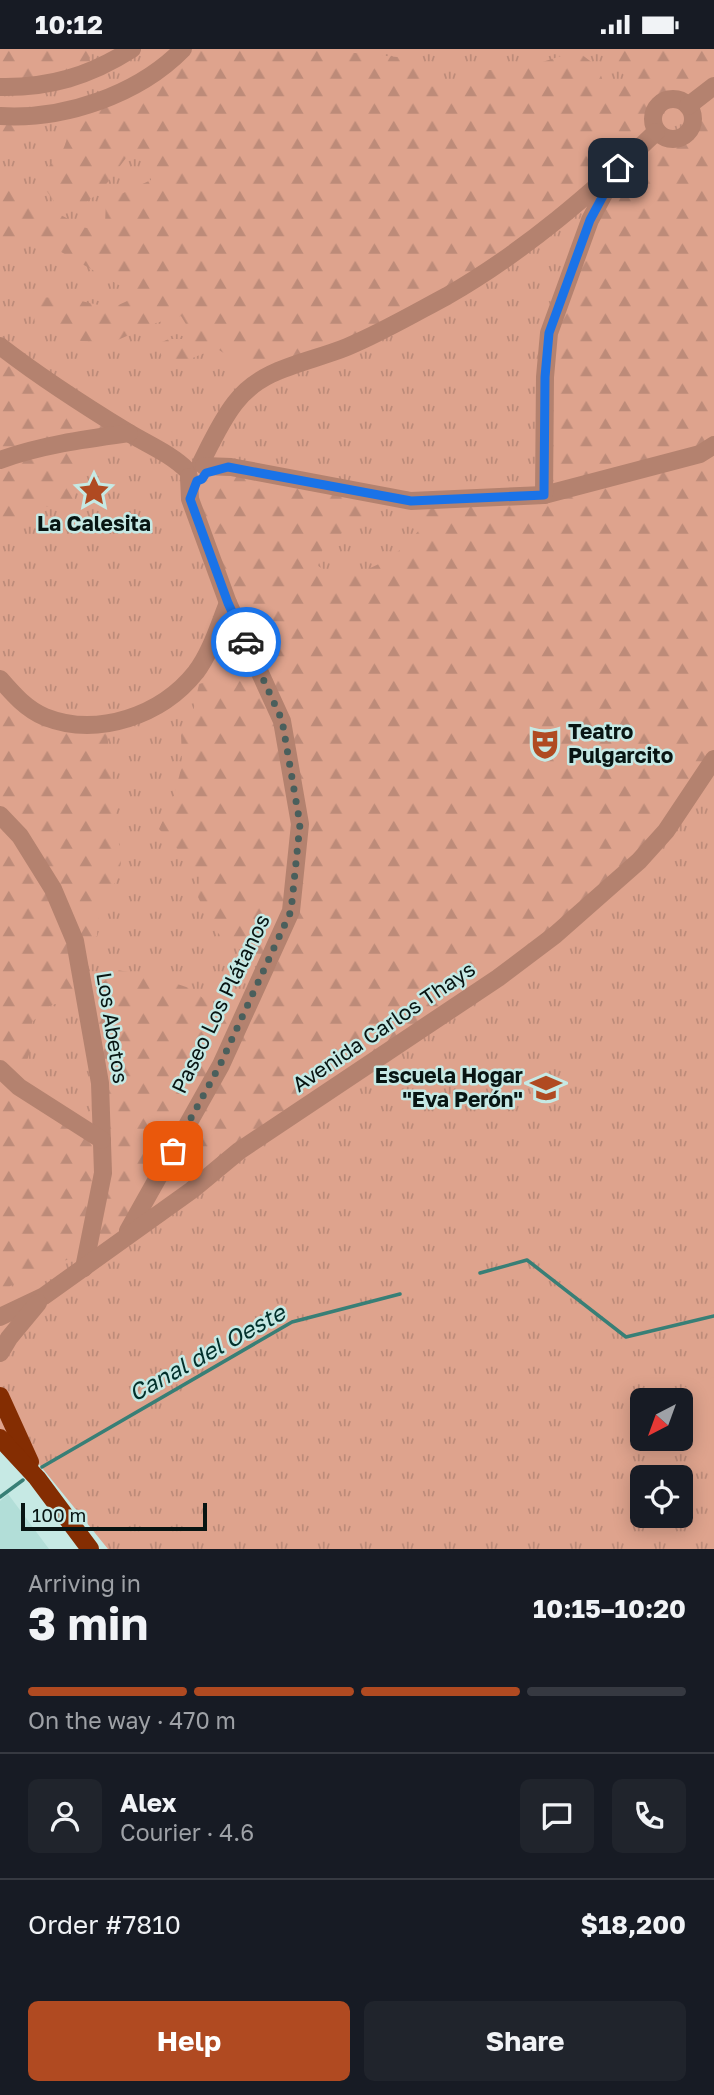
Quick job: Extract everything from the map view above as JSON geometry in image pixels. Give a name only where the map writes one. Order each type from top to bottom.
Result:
[{"type":"main road","points":[[0,1396],[37,1478]]},
{"type":"main road","points":[[0,1438],[37,1478],[90,1549]]},
{"type":"street","points":[[0,87],[61,82],[114,60],[132,49]]},
{"type":"street","points":[[0,116],[38,116],[90,103],[123,91],[172,53]]},
{"type":"street","points":[[688,106],[714,86]]},
{"type":"street","points":[[671,98],[688,106],[693,119],[688,132],[682,137],[669,139],[656,132],[653,113],[660,103],[671,98]]},
{"type":"street","points":[[194,469],[235,401],[262,378],[347,347],[448,295],[526,243],[618,168],[656,132]]},
{"type":"street","points":[[544,495],[545,377],[549,333],[590,220],[618,168]]},
{"type":"street","points":[[0,346],[129,433],[194,469],[228,467],[411,501],[544,495],[700,454],[714,445]]},
{"type":"street","points":[[0,460],[62,443],[129,433]]},
{"type":"street","name":"Paseo Los Plátanos","points":[[125,1238],[220,1065],[291,911],[300,824],[282,720],[228,603],[190,499],[194,469]]},
{"type":"street","points":[[0,679],[17,699],[43,716],[72,725],[106,723],[143,713],[172,698],[197,670],[228,603]]},
{"type":"street","name":"Avenida Carlos Thays","points":[[0,1317],[44,1296],[192,1190],[239,1151],[498,978],[555,935],[639,861],[666,831],[714,759]]},
{"type":"street","name":"Los Abetos","points":[[0,815],[19,836],[53,889],[75,941],[100,1083],[103,1173],[84,1268]]},
{"type":"street","points":[[0,1069],[19,1087],[102,1140]]},
{"type":"street","name":"Avenida Carlos Thays","points":[[0,1353],[44,1296]]},
{"type":"shaded area","points":[[8,1494],[49,1549],[0,1549],[0,1501]]},
{"type":"green space","points":[[0,49],[714,49],[714,1549],[108,1549],[34,1458],[0,1430]]},
{"type":"green space","points":[[0,49],[93,49],[85,72],[8,87],[15,68],[0,65]]},
{"type":"green space","points":[[183,49],[332,52],[420,60],[424,87],[450,85],[478,70],[517,70],[577,51],[598,67],[605,87],[619,88],[629,79],[618,70],[617,49],[714,49],[714,759],[666,831],[598,898],[86,1256],[48,1264],[0,1292],[0,679],[43,716],[106,723],[121,863],[116,882],[100,897],[97,936],[75,941],[86,997],[117,970],[157,977],[189,988],[239,1024],[269,959],[232,947],[213,928],[198,897],[201,875],[159,829],[174,796],[182,765],[181,733],[193,712],[199,684],[258,667],[190,499],[197,481],[206,473],[228,467],[388,497],[323,548],[318,566],[338,578],[376,565],[405,546],[424,524],[411,501],[544,495],[549,333],[616,170],[448,295],[262,378],[216,348],[181,363],[163,359],[157,344],[169,339],[195,339],[181,316],[156,323],[111,343],[81,341],[35,323],[31,297],[68,298],[112,308],[138,296],[28,233],[0,251],[0,179],[21,188],[45,207],[86,228],[105,224],[106,201],[151,180],[149,159],[126,158],[101,191],[79,208],[57,206],[37,177],[54,162],[64,148],[69,110],[100,100]],"holes":[[[671,98],[686,105],[692,117],[689,130],[676,139],[660,133],[653,120],[657,107],[662,101]],[[85,998],[101,1139],[19,1087],[30,1051],[32,1022],[51,1005]]]},
{"type":"green space","points":[[0,116],[38,116],[20,149],[0,148]]},
{"type":"green space","points":[[25,365],[129,433],[94,438],[73,483],[75,501],[32,512],[0,543],[0,367]]},
{"type":"green space","points":[[714,1377],[714,1475],[693,1446],[693,1388],[682,1388]]},
{"type":"waterway","name":"Canal del Oeste","points":[[480,1273],[527,1260],[626,1337],[714,1316]]},
{"type":"waterway","name":"Canal del Oeste","points":[[42,1467],[292,1322],[400,1294]]},
{"type":"waterway","name":"Canal del Oeste","points":[[0,1497],[23,1480]]},
{"type":"way so far","points":[[173,1151],[220,1065],[291,911],[300,824],[282,720],[246,642]]},
{"type":"place","name":"La Calesita","points":[[94,491]]},
{"type":"place","name":"Teatro Pulgarcito","points":[[545,744]]},
{"type":"place","name":"Escuela Hogar \"Eva Perón\"","points":[[546,1088]]},
{"type":"route","points":[[246,642],[228,603],[190,499],[197,481],[206,473],[228,467],[411,501],[544,495],[545,377],[549,333],[590,220],[618,168]]}]
